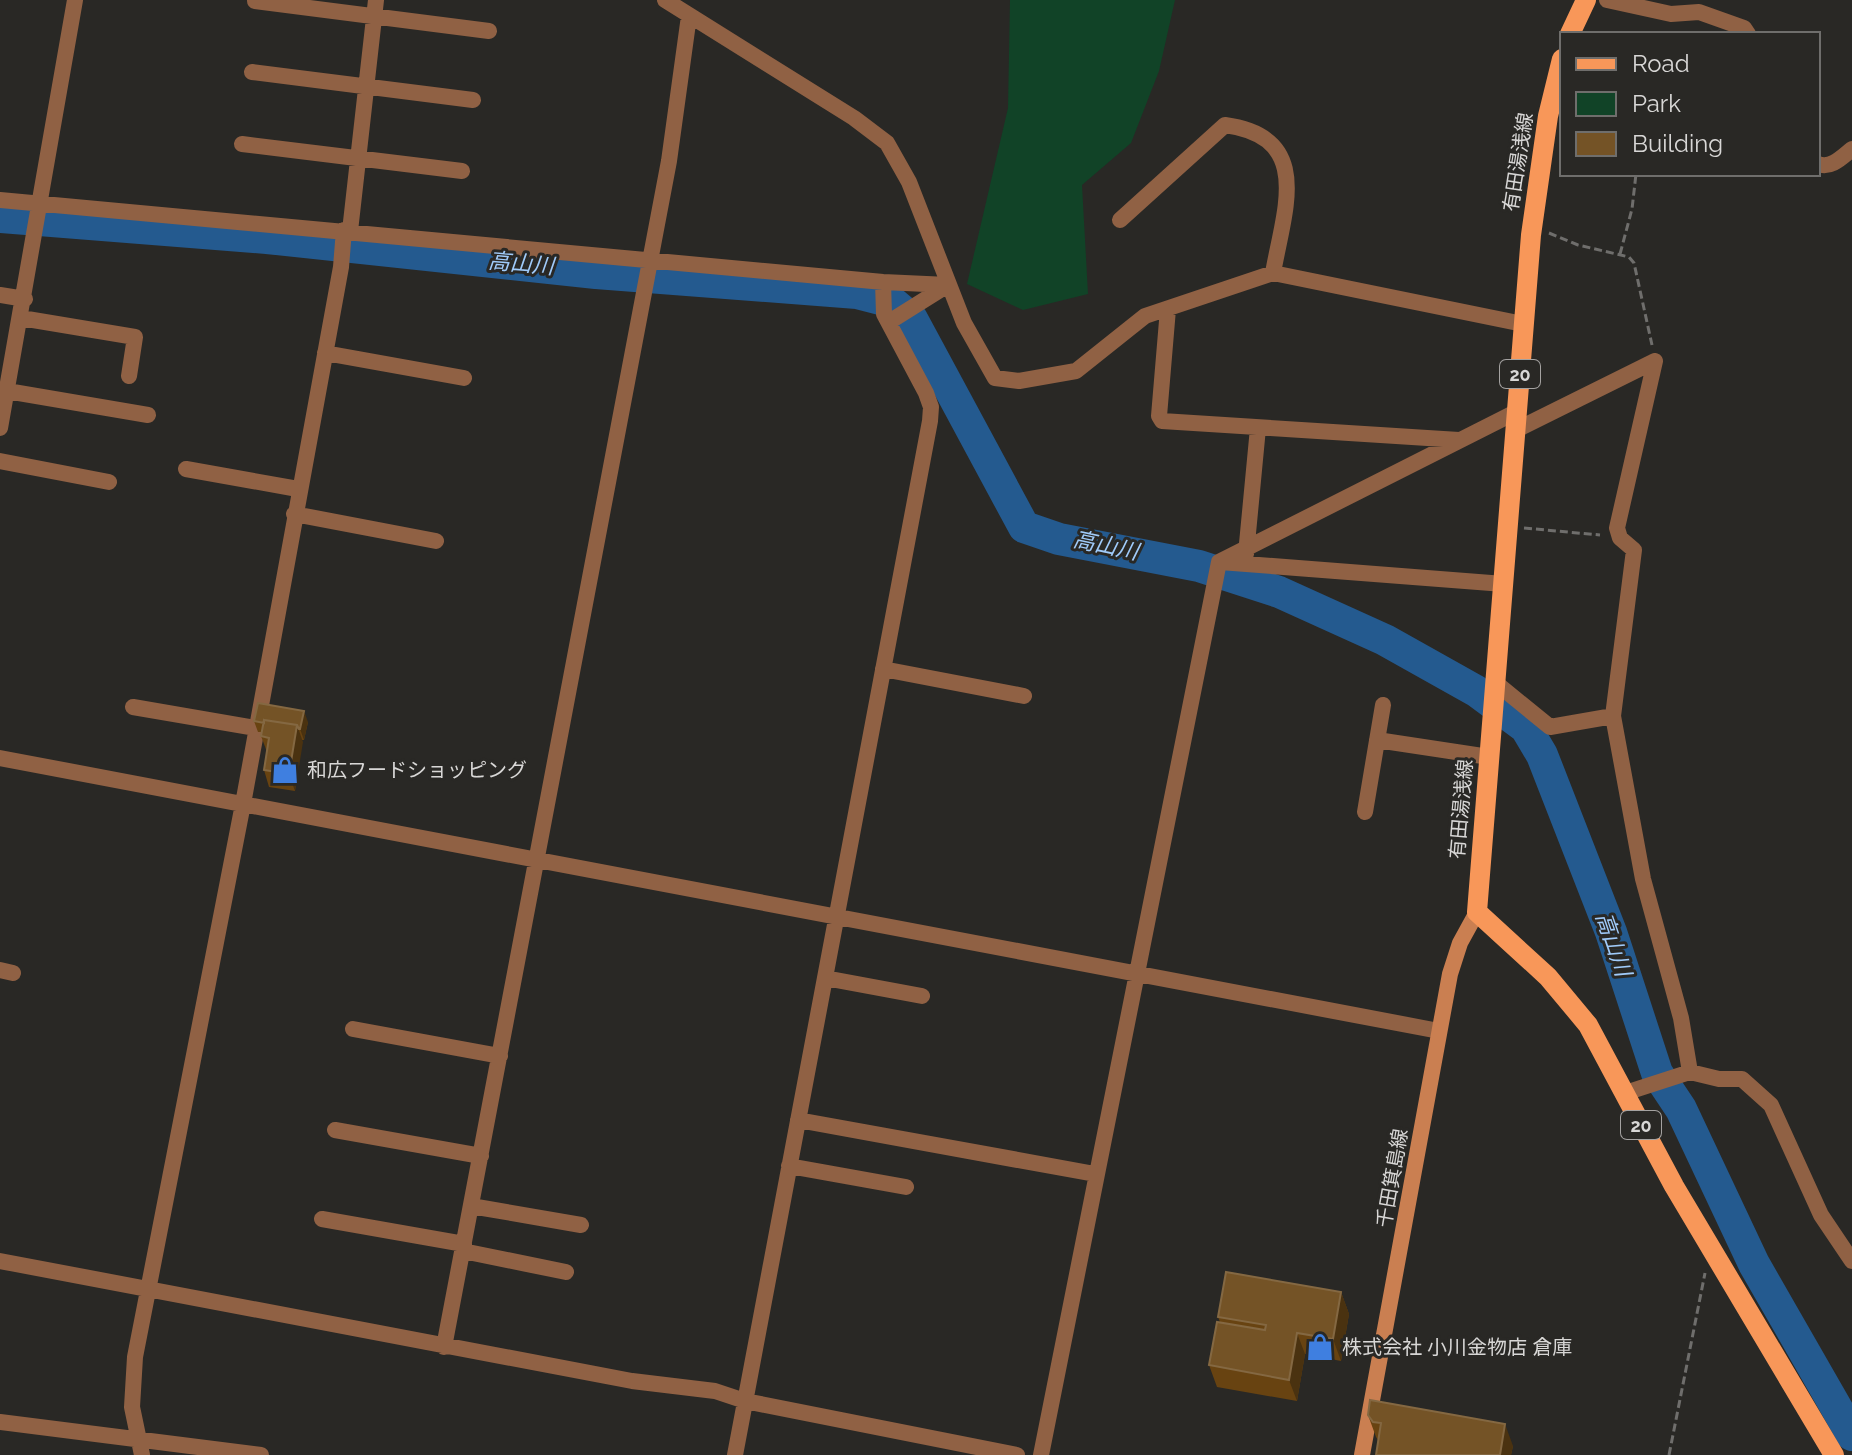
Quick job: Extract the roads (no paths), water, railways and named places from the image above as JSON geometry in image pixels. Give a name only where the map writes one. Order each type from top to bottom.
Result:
[{"type":"main road","points":[[1571,32],[1586,0]]},
{"type":"main road","name":"有田湯浅線","points":[[1477,912],[1532,226],[1548,116],[1560,67]]},
{"type":"main road","name":"千田箕島線","points":[[1362,1455],[1439,1031],[1455,956],[1477,912]]},
{"type":"main road","name":"20","points":[[1477,912],[1548,977],[1576,1009],[1674,1186],[1718,1254],[1834,1455]]},
{"type":"street","points":[[0,428],[42,204],[75,0]]},
{"type":"street","points":[[665,0],[854,118],[887,143],[909,182],[948,285],[989,372],[1005,381],[1076,371],[1145,316],[1273,273],[1523,324]]},
{"type":"street","points":[[1607,0],[1671,14],[1699,12],[1744,28],[1747,32]]},
{"type":"street","points":[[255,1],[375,8],[489,31]]},
{"type":"street","points":[[141,1448],[132,1407],[132,1377],[152,1288],[341,267],[375,8]]},
{"type":"street","points":[[444,1347],[651,260],[677,112],[689,16]]},
{"type":"street","points":[[252,72],[473,100]]},
{"type":"street","points":[[1120,220],[1225,125],[1246,127],[1277,146],[1286,168],[1288,181],[1273,273]]},
{"type":"street","points":[[242,144],[462,171]]},
{"type":"street","points":[[1820,165],[1824,167],[1836,163],[1852,149]]},
{"type":"street","points":[[0,200],[883,282],[948,285]]},
{"type":"street","points":[[735,1455],[931,407],[882,308],[883,282]]},
{"type":"street","points":[[889,322],[948,285]]},
{"type":"street","points":[[0,295],[25,299]]},
{"type":"street","points":[[1168,309],[1159,416],[1162,421],[1461,440]]},
{"type":"street","points":[[21,318],[135,337],[129,376]]},
{"type":"street","points":[[325,353],[464,378]]},
{"type":"street","points":[[1041,1455],[1134,972],[1219,562],[1246,556],[1461,440],[1517,420],[1655,361],[1617,528],[1620,538],[1634,550],[1613,716],[1643,879],[1681,1018],[1683,1074]]},
{"type":"street","points":[[7,391],[148,415]]},
{"type":"street","points":[[1246,556],[1258,428]]},
{"type":"street","points":[[0,461],[109,482]]},
{"type":"street","points":[[186,469],[298,489]]},
{"type":"street","points":[[294,514],[436,541]]},
{"type":"street","points":[[1246,556],[1504,584]]},
{"type":"street","points":[[883,669],[1024,696]]},
{"type":"street","points":[[1495,687],[1550,727],[1613,716]]},
{"type":"street","points":[[1365,812],[1383,705]]},
{"type":"street","points":[[133,707],[256,728]]},
{"type":"street","points":[[1377,740],[1489,757]]},
{"type":"street","points":[[0,758],[1439,1031]]},
{"type":"street","points":[[825,978],[922,996]]},
{"type":"street","points":[[353,1029],[500,1056]]},
{"type":"street","points":[[1625,1093],[1683,1074],[1742,1079],[1771,1105],[1821,1215],[1852,1261]]},
{"type":"street","points":[[798,1120],[1095,1174]]},
{"type":"street","points":[[335,1130],[481,1156]]},
{"type":"street","points":[[789,1166],[906,1187]]},
{"type":"street","points":[[471,1206],[581,1225]]},
{"type":"street","points":[[322,1219],[463,1247],[566,1272]]},
{"type":"street","points":[[0,1261],[444,1347],[632,1381],[715,1391],[745,1401],[1017,1455]]},
{"type":"street","points":[[0,1422],[141,1448],[261,1455]]},
{"type":"waterway","name":"高山川","points":[[0,217],[267,238],[596,273],[857,293],[892,302],[912,319],[1024,527],[1059,539],[1199,566],[1279,592],[1385,640],[1476,691],[1526,728],[1542,755],[1611,932],[1657,1073],[1681,1109],[1754,1264],[1852,1435]]},
{"type":"place","name":"和広フードショッピング","points":[[285,770]]},
{"type":"place","name":"株式会社 小川金物店 倉庫","points":[[1320,1347]]}]
